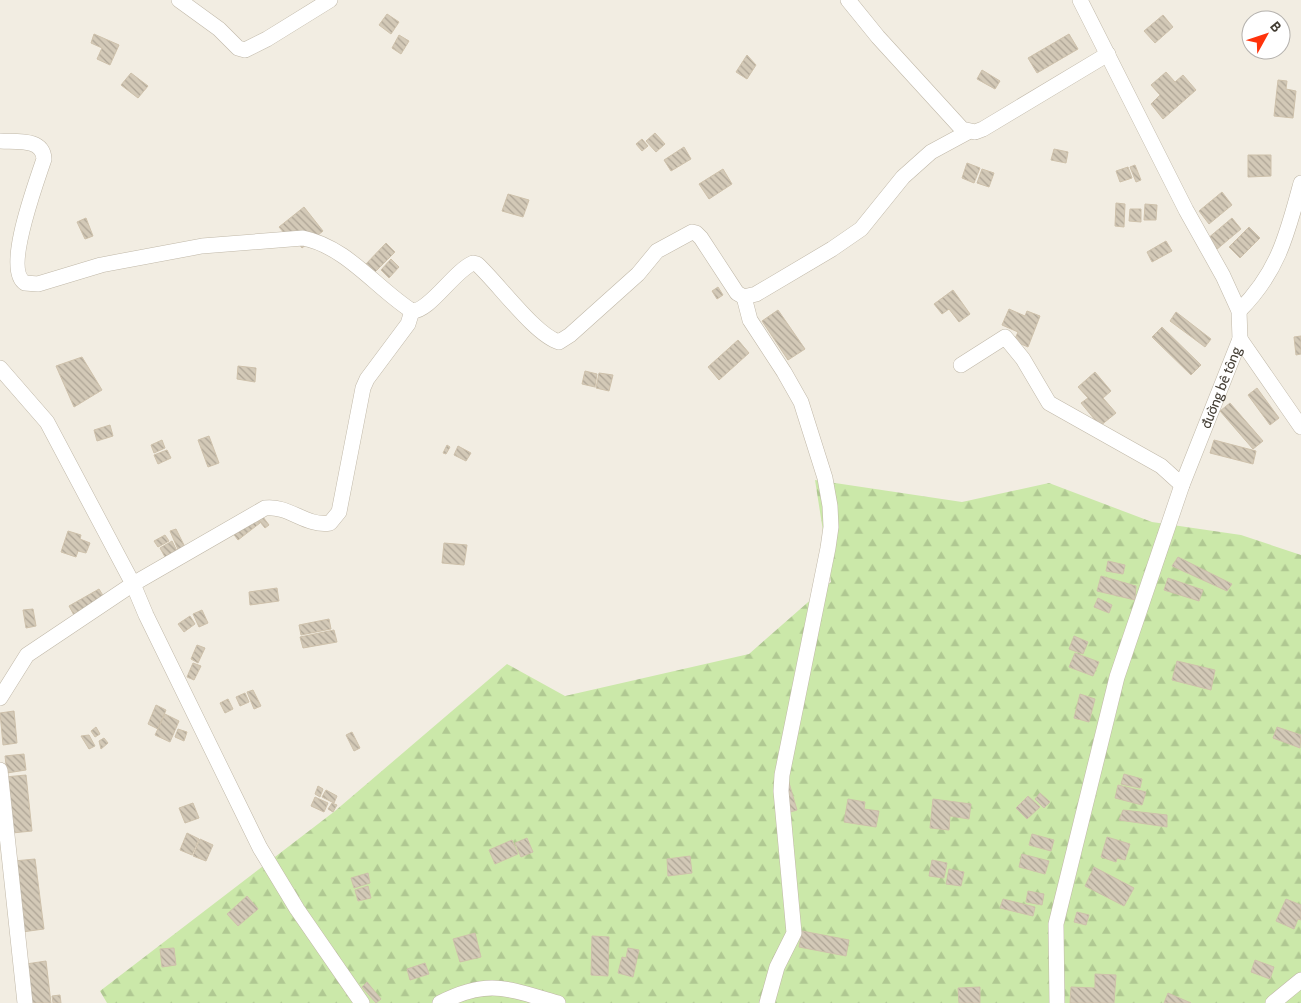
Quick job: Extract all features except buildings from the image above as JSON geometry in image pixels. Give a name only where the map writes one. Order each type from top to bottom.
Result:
[{"type":"street","points":[[179,0],[219,29],[238,48],[246,50],[267,40],[330,0]]},
{"type":"street","points":[[848,0],[878,37],[962,129],[968,132],[975,132],[1005,117],[1108,54]]},
{"type":"street","name":"đường bê tông","points":[[1057,1003],[1056,924],[1117,677],[1182,485],[1240,339],[1239,311],[1223,276],[1186,210],[1080,0]]},
{"type":"street","points":[[412,311],[423,308],[460,270],[473,263],[484,270],[536,326],[550,338],[559,342],[570,335],[638,274],[657,251],[692,232],[701,238],[737,294],[744,297],[756,294],[803,267],[861,229],[903,177],[932,152],[968,132]]},
{"type":"street","points":[[0,140],[31,143],[40,146],[44,152],[44,159],[25,219],[17,266],[18,276],[25,283],[38,284],[101,265],[202,246],[303,238],[318,242],[348,260],[412,311]]},
{"type":"street","points":[[1239,311],[1264,284],[1282,250],[1301,184]]},
{"type":"street","points":[[744,297],[750,320],[801,402],[825,478],[831,527],[782,775],[781,791],[794,933],[777,967],[767,1003]]},
{"type":"street","points":[[0,698],[27,655],[133,584],[265,508],[282,509],[306,521],[321,524],[330,523],[339,512],[363,388],[367,379],[408,324],[412,311]]},
{"type":"street","points":[[961,365],[1005,337],[1023,359],[1049,403],[1161,466],[1182,485]]},
{"type":"street","points":[[1240,339],[1301,427]]},
{"type":"street","points":[[0,368],[47,422],[133,584],[146,615],[260,848],[297,909],[362,1003]]},
{"type":"street","points":[[0,770],[3,840],[25,1003]]},
{"type":"street","points":[[1273,1003],[1301,980]]},
{"type":"street","points":[[440,1003],[457,994],[485,987],[500,987],[558,1003]]},
{"type":"green space","points":[[815,480],[962,502],[1049,483],[1152,522],[1241,535],[1301,555],[1301,1003],[107,1003],[100,991],[335,811],[507,664],[565,696],[749,654],[831,582]]}]
